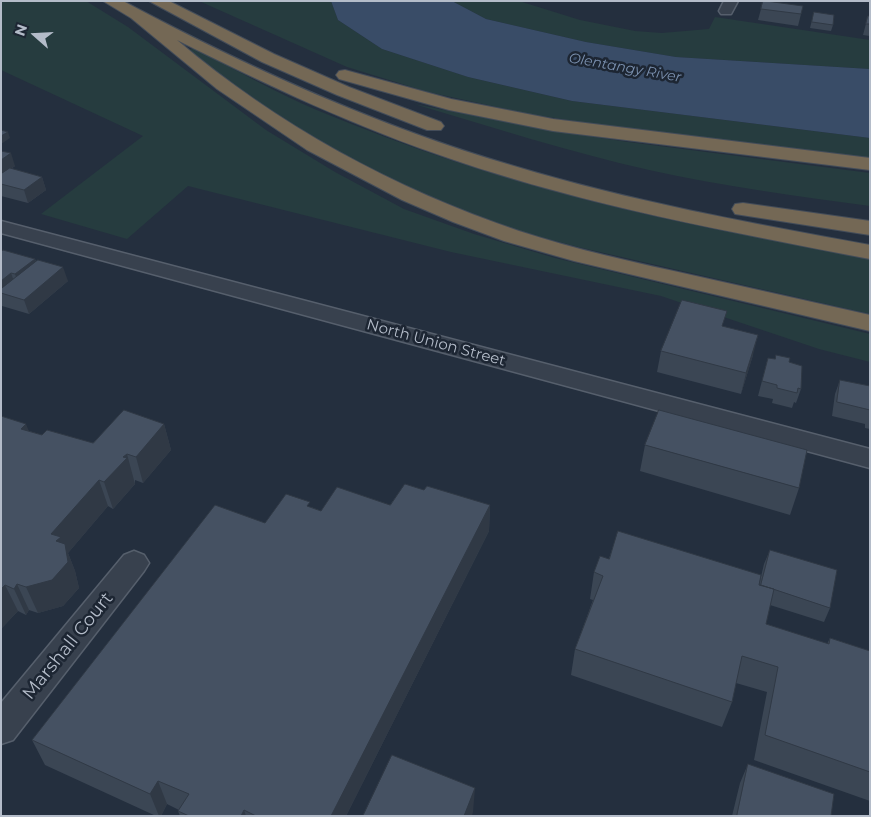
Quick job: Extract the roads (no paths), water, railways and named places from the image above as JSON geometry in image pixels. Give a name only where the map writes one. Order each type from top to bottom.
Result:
[{"type":"highway","points":[[111,1],[271,81],[357,118],[454,153],[549,182],[644,206],[870,252]]},
{"type":"highway","points":[[157,1],[268,58],[343,91],[453,132]]},
{"type":"highway","points":[[138,16],[199,68],[286,129],[348,167],[423,202],[513,236],[572,254],[870,323]]},
{"type":"highway","points":[[221,33],[315,66],[420,97],[485,112],[587,130],[870,164]]},
{"type":"highway","points":[[560,166],[659,192],[770,214],[870,228]]},
{"type":"street","name":"North Union Street","points":[[1,227],[870,459]]},
{"type":"street","name":"Marshall Court","points":[[1,729],[134,563]]},
{"type":"water","name":"Olentangy River","points":[[331,1],[452,1],[486,19],[586,42],[676,57],[870,69],[870,138],[572,101],[468,77],[382,49],[338,20]]}]
